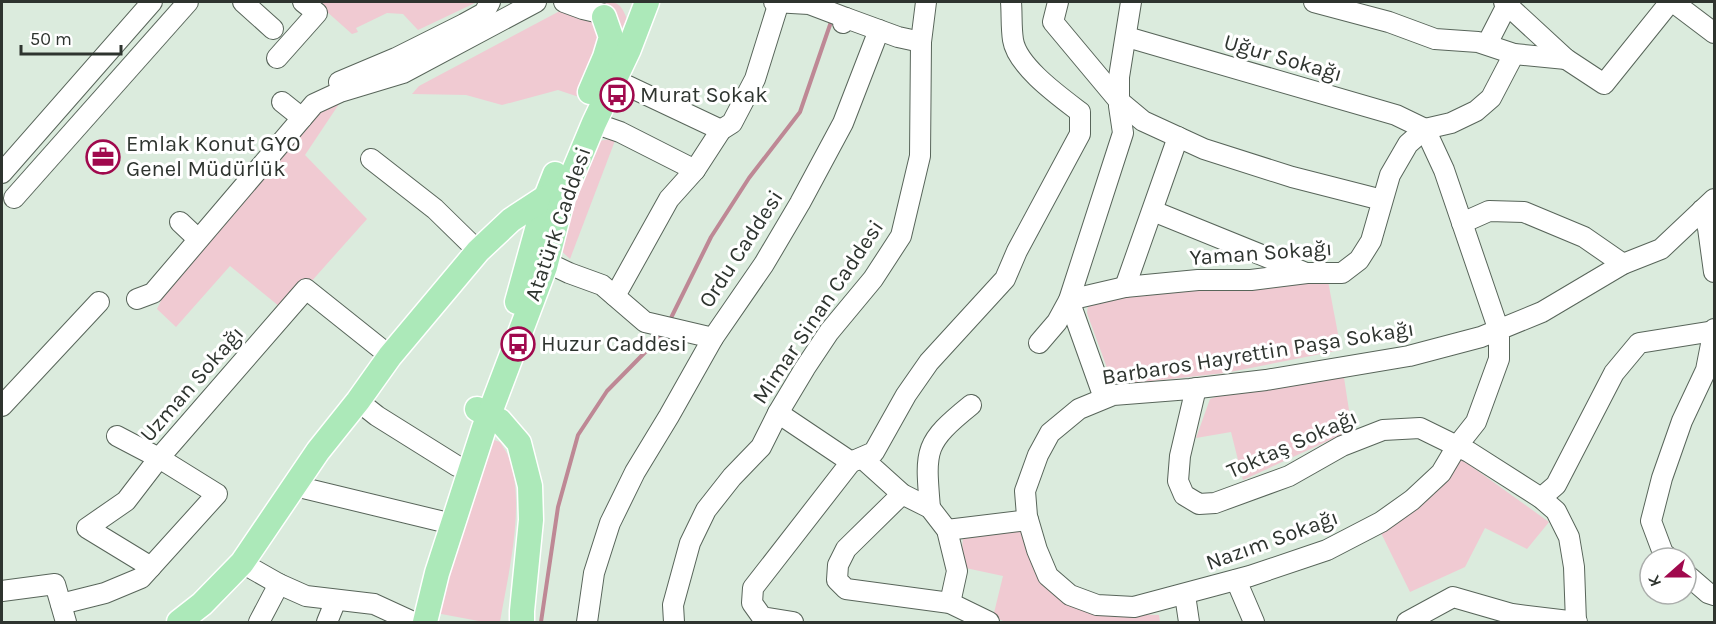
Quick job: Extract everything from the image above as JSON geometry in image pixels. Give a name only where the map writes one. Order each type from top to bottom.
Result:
[{"type":"main road","points":[[600,10],[612,22],[626,23],[645,6]]},
{"type":"main road","name":"Atatürk Caddesi","points":[[416,622],[440,521],[458,466],[546,262],[554,197],[594,123],[629,49],[645,6]]},
{"type":"main road","name":"Atatürk Caddesi","points":[[416,622],[437,573],[512,320],[605,57],[611,37],[600,10]]},
{"type":"main road","points":[[179,622],[195,613],[242,563],[318,451],[390,356],[478,251],[511,220],[554,197]]},
{"type":"main road","points":[[483,412],[500,421],[519,443],[530,486],[531,520],[522,622]]},
{"type":"street","points":[[2,172],[152,2]]},
{"type":"street","points":[[14,198],[188,2]]},
{"type":"street","points":[[243,2],[273,29]]},
{"type":"street","points":[[277,58],[316,13],[303,2]]},
{"type":"street","points":[[190,231],[293,111],[307,99],[326,88],[396,58],[484,13],[490,2]]},
{"type":"street","points":[[293,111],[324,98],[404,73],[536,2]]},
{"type":"street","points":[[564,2],[583,9],[600,10]]},
{"type":"street","points":[[615,296],[669,199],[695,170],[721,130],[732,123],[755,79],[777,2],[809,4],[845,20],[921,42]]},
{"type":"street","name":"Mimar Sinan Caddesi","points":[[674,622],[673,605],[690,543],[706,510],[732,477],[761,447],[778,413],[830,332],[873,279],[901,236],[920,156],[921,42],[926,2]]},
{"type":"street","points":[[784,621],[762,617],[752,603],[753,588],[851,462],[874,452],[906,395],[929,362],[1005,279],[1017,251],[1080,134],[1080,112],[1060,97],[1020,58],[1013,41],[1011,2]]},
{"type":"street","points":[[1058,2],[1053,22],[1119,101],[1143,122],[1204,149],[1292,177],[1382,201]]},
{"type":"street","points":[[1039,343],[1057,322],[1069,300],[1123,133],[1119,77],[1131,2]]},
{"type":"street","points":[[1314,2],[1389,22],[1435,39],[1479,42],[1514,54],[1566,59]]},
{"type":"street","points":[[1487,44],[1505,3],[1566,59],[1604,84],[1671,2],[1714,33]]},
{"type":"street","name":"Ordu Caddesi","points":[[587,622],[594,573],[610,523],[635,472],[713,338],[764,264],[800,203],[843,123],[879,30]]},
{"type":"street","name":"Uğur Sokağı","points":[[1126,37],[1396,115],[1425,129]]},
{"type":"street","points":[[1425,129],[1451,123],[1476,111],[1491,98],[1514,54]]},
{"type":"street","points":[[614,79],[721,130]]},
{"type":"street","points":[[594,123],[620,132],[695,170]]},
{"type":"street","name":"Yaman Sokağı","points":[[1069,300],[1125,286],[1198,280],[1251,280],[1307,273],[1342,273],[1359,260],[1371,241],[1390,176],[1408,144],[1425,129]]},
{"type":"street","name":"Nazım Sokağı","points":[[1028,520],[1048,576],[1070,595],[1097,605],[1134,607],[1236,580],[1327,550],[1381,522],[1412,500],[1441,473],[1457,446],[1476,422],[1490,388],[1499,359],[1499,331],[1444,170],[1425,129]]},
{"type":"street","points":[[1125,286],[1178,137]]},
{"type":"street","points":[[371,159],[435,209],[478,251]]},
{"type":"street","points":[[1708,205],[1708,228],[1714,272]]},
{"type":"street","name":"Barbaros Hayrettin Paşa Sokağı","points":[[1028,520],[1025,491],[1038,455],[1050,433],[1079,409],[1113,394],[1266,380],[1409,356],[1499,331],[1542,312],[1623,264],[1661,249],[1708,205]]},
{"type":"street","points":[[1153,211],[1307,273]]},
{"type":"street","points":[[1462,223],[1489,211],[1524,212],[1584,237],[1623,264]]},
{"type":"street","points":[[546,262],[602,285],[645,322],[713,338]]},
{"type":"street","name":"Uzman Sokağı","points":[[151,567],[87,528],[126,501],[159,458],[306,289],[390,356]]},
{"type":"street","points":[[1069,300],[1104,398]]},
{"type":"street","points":[[2,406],[99,302]]},
{"type":"street","points":[[1541,498],[1556,485],[1614,373],[1639,343],[1714,330],[1706,370],[1682,421],[1662,478],[1651,521],[1660,546]]},
{"type":"street","name":"Toktaş Sokağı","points":[[1196,388],[1180,456],[1178,481],[1184,495],[1199,504],[1215,503],[1289,476],[1342,446],[1383,430],[1420,428],[1469,452],[1541,498],[1556,511],[1569,537],[1574,567],[1576,622]]},
{"type":"street","points":[[358,401],[458,466]]},
{"type":"street","points":[[930,508],[928,451],[946,425],[971,405]]},
{"type":"street","points":[[778,413],[851,462]]},
{"type":"street","points":[[2,591],[55,584],[64,614],[141,578],[217,494],[159,458],[117,436]]},
{"type":"street","points":[[851,462],[862,458],[902,494],[930,508],[947,530],[957,571],[950,603]]},
{"type":"street","points":[[295,486],[440,521]]},
{"type":"street","points":[[902,494],[846,549],[838,565],[837,580],[846,589],[950,603],[989,622]]},
{"type":"street","points":[[947,530],[1028,520]]},
{"type":"street","points":[[242,563],[306,596],[374,604],[416,622]]},
{"type":"street","points":[[1236,580],[1254,622]]},
{"type":"street","points":[[259,622],[279,584]]},
{"type":"street","points":[[1698,584],[1714,595]]},
{"type":"street","points":[[1185,595],[1189,622]]},
{"type":"street","points":[[1407,622],[1453,597],[1511,618],[1576,622]]},
{"type":"street","points":[[327,622],[336,600]]},
{"type":"shaded area","points":[[316,2],[477,2],[418,30],[403,14],[387,13],[356,28],[358,32],[352,34]]},
{"type":"shaded area","points":[[616,3],[622,8],[627,19],[585,99],[558,90],[502,105],[466,95],[412,94],[419,86],[573,4]]},
{"type":"shaded area","points":[[339,104],[305,155],[367,219],[285,311],[230,266],[176,327],[157,309],[168,286],[313,110]]},
{"type":"shaded area","points":[[616,138],[570,259],[555,245],[593,142]]},
{"type":"shaded area","points":[[1328,281],[1341,350],[1225,373],[1125,384],[1111,379],[1087,313],[1088,305],[1124,297],[1209,285]]},
{"type":"shaded area","points":[[1343,371],[1352,430],[1243,480],[1231,432],[1196,438],[1210,399],[1229,392]]},
{"type":"shaded area","points":[[488,438],[500,442],[509,458],[516,496],[514,539],[500,622],[484,622],[436,613]]},
{"type":"shaded area","points":[[1457,456],[1549,522],[1527,549],[1485,528],[1465,567],[1410,592],[1380,531],[1439,488]]},
{"type":"shaded area","points":[[1020,529],[1039,576],[1108,614],[1159,615],[1160,622],[1006,622],[993,617],[1003,576],[961,567],[963,535]]},
{"type":"waterway","points":[[669,322],[711,237],[749,178],[800,112],[832,19]]},
{"type":"waterway","points":[[541,622],[558,507],[578,435],[607,391],[663,334]]},
{"type":"place","name":"Murat Sokak","points":[[617,95]]},
{"type":"place","name":"Emlak Konut GYO Genel Müdürlük","points":[[103,157]]},
{"type":"place","name":"Huzur Caddesi","points":[[518,344]]}]
